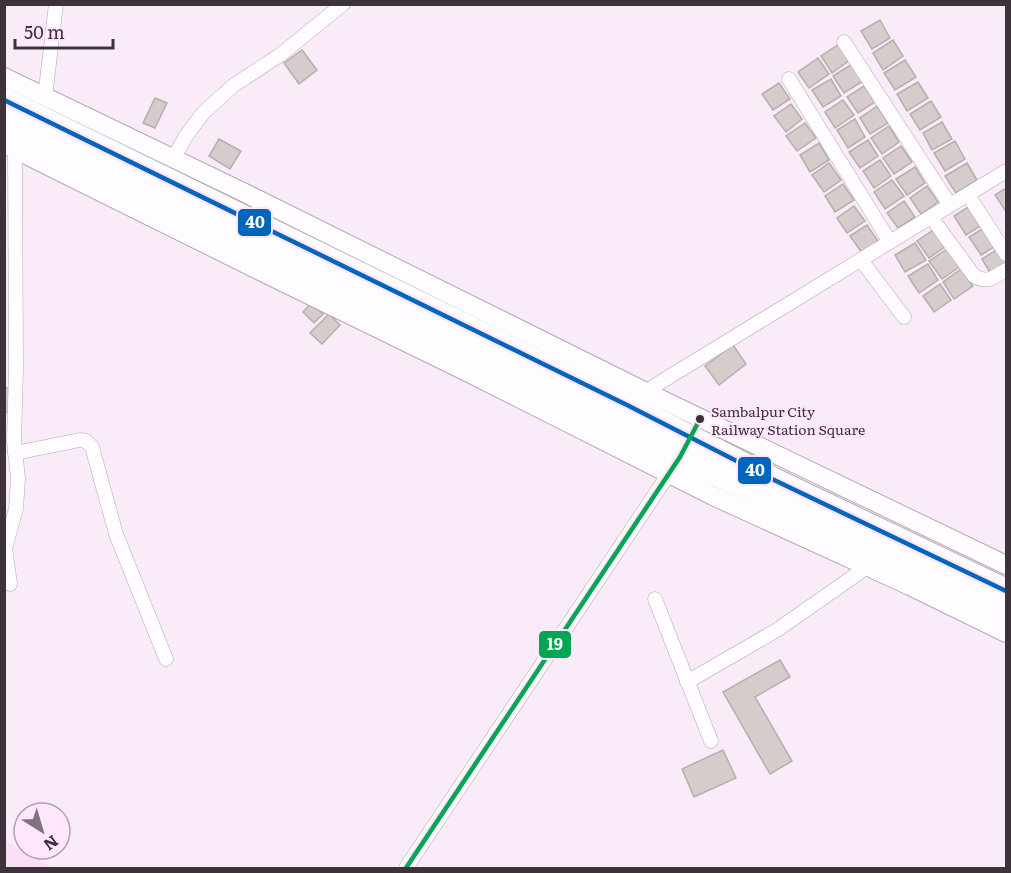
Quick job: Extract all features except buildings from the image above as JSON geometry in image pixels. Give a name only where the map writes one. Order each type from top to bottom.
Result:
[{"type":"highway","points":[[4,100],[1006,612]]},
{"type":"highway","points":[[10,136],[39,140],[209,223],[685,447],[793,489],[1006,591]]},
{"type":"main road","points":[[4,77],[646,392],[685,447],[713,496],[1006,633]]},
{"type":"main road","points":[[685,447],[1006,565]]},
{"type":"street","points":[[45,97],[56,4]]},
{"type":"street","points":[[173,159],[203,113],[234,85],[280,55],[344,4]]},
{"type":"street","points":[[844,42],[950,206]]},
{"type":"street","points":[[789,79],[890,242]]},
{"type":"street","points":[[10,136],[16,370],[12,446],[18,478],[16,509],[5,548],[10,584]]},
{"type":"street","points":[[646,392],[1006,171]]},
{"type":"street","points":[[968,195],[1006,254]]},
{"type":"street","points":[[931,217],[974,276],[981,280],[988,280],[1006,270]]},
{"type":"street","points":[[861,260],[904,317]]},
{"type":"street","points":[[12,446],[80,440],[86,441],[92,447],[116,534],[166,659]]},
{"type":"street","points":[[406,868],[685,447]]},
{"type":"street","points":[[687,682],[777,630],[867,567]]},
{"type":"street","points":[[655,599],[711,741]]},
{"type":"shaded area","points":[[5,841],[12,845],[12,861],[41,861],[53,868],[5,868]]},
{"type":"transit line","name":"40","points":[[4,100],[627,405],[772,479],[1006,591]]},
{"type":"transit line","name":"19","points":[[406,868],[680,457],[700,419]]},
{"type":"place","name":"Sambalpur City Railway Station Square","points":[[700,419]]}]
